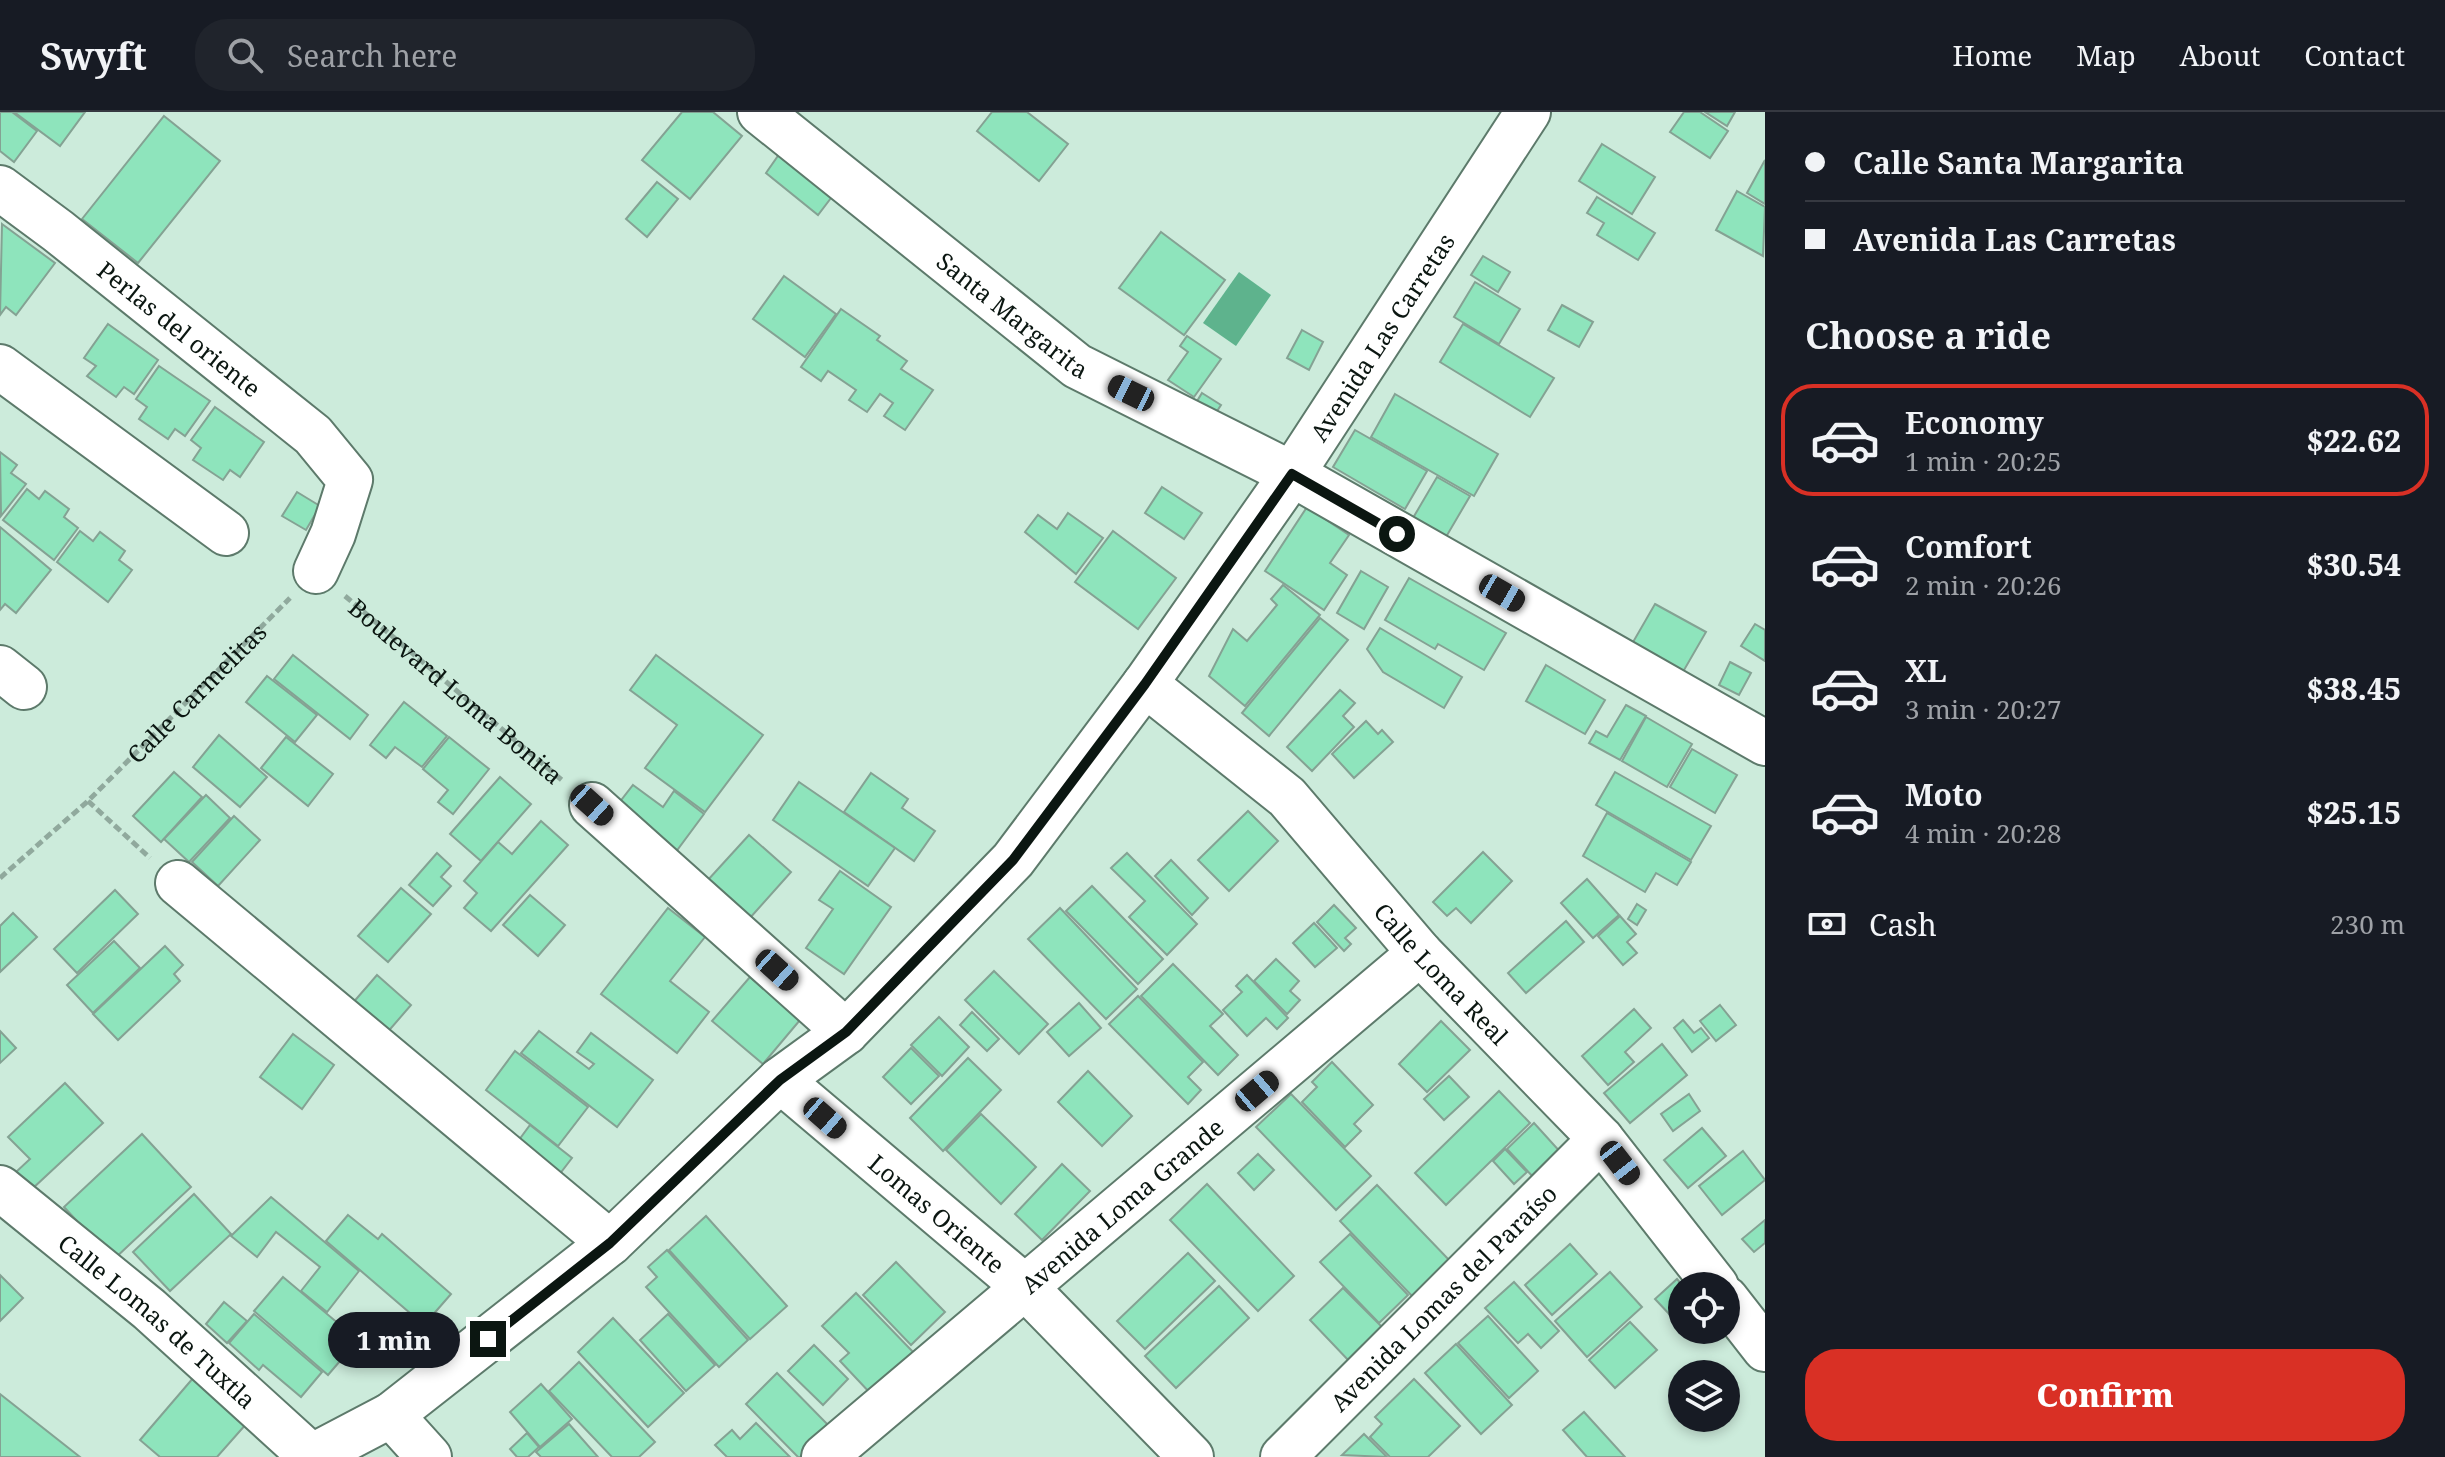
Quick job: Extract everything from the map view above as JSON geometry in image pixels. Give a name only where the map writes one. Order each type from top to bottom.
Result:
[{"type":"street","name":"Santa Margarita","points":[[760,112],[1077,366],[1292,474],[1764,741]]},
{"type":"street","name":"Avenida Las Carretas","points":[[312,1457],[391,1415],[610,1243],[780,1080],[846,1032],[1013,860],[1145,684],[1292,474],[1528,112]]},
{"type":"street","name":"Perlas del oriente","points":[[0,188],[313,435],[350,480],[333,534],[316,571]]},
{"type":"street","points":[[0,367],[226,533]]},
{"type":"street","name":"Calle Loma Real","points":[[1145,684],[1287,797],[1420,953],[1601,1139],[1705,1272]]},
{"type":"street","points":[[592,805],[846,1032]]},
{"type":"street","points":[[178,883],[610,1243]]},
{"type":"street","name":"Avenida Loma Grande","points":[[824,1457],[1420,953]]},
{"type":"street","name":"Lomas Oriente","points":[[780,1080],[1026,1288],[1191,1457]]},
{"type":"street","name":"Avenida Lomas del Paraíso","points":[[1283,1457],[1601,1139]]},
{"type":"street","name":"Calle Lomas de Tuxtla","points":[[0,1188],[149,1309],[312,1457]]},
{"type":"street","points":[[1740,1317],[1765,1349]]},
{"type":"street","points":[[391,1415],[429,1457]]},
{"type":"path","name":"Calle Carmelitas","points":[[0,878],[88,801],[316,571]]},
{"type":"path","name":"Boulevard Loma Bonita","points":[[316,571],[592,805]]},
{"type":"path","points":[[88,801],[178,883]]},
{"type":"shaded area","points":[[1239,272],[1271,295],[1236,346],[1203,323]]},
{"type":"building","points":[[0,112],[12,112],[37,131],[14,162],[0,151]]},
{"type":"building","points":[[14,112],[85,112],[60,146]]},
{"type":"building","points":[[682,112],[713,112],[742,136],[690,199],[642,160]]},
{"type":"building","points":[[992,112],[1027,112],[1068,144],[1039,181],[977,131]]},
{"type":"building","points":[[1684,112],[1700,112],[1728,131],[1710,158],[1670,132]]},
{"type":"building","points":[[1705,112],[1735,112],[1727,126]]},
{"type":"building","points":[[164,116],[220,161],[138,263],[82,219]]},
{"type":"building","points":[[1602,144],[1655,177],[1632,214],[1579,181]]},
{"type":"building","points":[[780,153],[834,194],[818,215],[766,173]]},
{"type":"building","points":[[1765,160],[1765,204],[1747,193]]},
{"type":"building","points":[[657,182],[678,199],[647,237],[626,219]]},
{"type":"building","points":[[1737,191],[1765,207],[1763,256],[1716,230]]},
{"type":"building","points":[[1597,197],[1655,233],[1638,260],[1597,235],[1604,223],[1587,213]]},
{"type":"building","points":[[2,224],[55,263],[16,315],[6,307],[0,315]]},
{"type":"building","points":[[1161,232],[1225,280],[1184,335],[1119,288]]},
{"type":"building","points":[[1483,256],[1510,272],[1498,292],[1471,275]]},
{"type":"building","points":[[784,276],[836,314],[805,357],[753,319]]},
{"type":"building","points":[[1475,282],[1520,309],[1499,344],[1454,317]]},
{"type":"building","points":[[1562,305],[1593,322],[1579,347],[1548,330]]},
{"type":"building","points":[[841,309],[880,336],[877,340],[907,361],[901,369],[933,390],[905,430],[884,416],[893,403],[880,394],[867,412],[849,400],[856,390],[828,371],[821,381],[801,367]]},
{"type":"building","points":[[108,324],[158,360],[134,394],[124,387],[116,397],[87,376],[96,366],[84,358]]},
{"type":"building","points":[[1463,324],[1554,378],[1530,417],[1440,362]]},
{"type":"building","points":[[1302,330],[1323,342],[1309,370],[1287,358]]},
{"type":"building","points":[[1187,336],[1221,359],[1194,397],[1168,380],[1188,352],[1180,346]]},
{"type":"building","points":[[159,366],[210,401],[185,436],[175,429],[168,439],[139,419],[147,407],[136,399]]},
{"type":"building","points":[[1202,393],[1221,405],[1206,428],[1188,416]]},
{"type":"building","points":[[1395,394],[1498,454],[1474,496],[1371,437]]},
{"type":"building","points":[[215,407],[264,442],[240,477],[230,470],[223,480],[193,460],[201,448],[191,440]]},
{"type":"building","points":[[1355,430],[1427,471],[1405,509],[1333,467]]},
{"type":"building","points":[[0,452],[17,465],[11,473],[26,484],[1,516]]},
{"type":"building","points":[[1437,477],[1470,496],[1446,537],[1413,518]]},
{"type":"building","points":[[1162,487],[1202,513],[1184,539],[1145,513]]},
{"type":"building","points":[[27,489],[39,499],[45,491],[69,509],[64,517],[78,528],[54,560],[3,520]]},
{"type":"building","points":[[297,492],[320,506],[306,530],[282,516]]},
{"type":"building","points":[[1307,507],[1349,535],[1330,563],[1347,575],[1324,610],[1265,571]]},
{"type":"building","points":[[1068,513],[1103,538],[1076,574],[1025,532],[1038,515],[1057,529]]},
{"type":"building","points":[[0,527],[51,570],[16,613],[5,604],[0,610]]},
{"type":"building","points":[[80,531],[93,541],[100,532],[125,551],[119,560],[132,570],[108,602],[57,562]]},
{"type":"building","points":[[1113,531],[1176,578],[1138,629],[1075,582]]},
{"type":"building","points":[[1361,571],[1388,587],[1364,629],[1337,613]]},
{"type":"building","points":[[1409,578],[1506,633],[1484,670],[1438,644],[1435,649],[1385,620]]},
{"type":"building","points":[[1283,585],[1320,615],[1245,706],[1209,676],[1233,629],[1247,641],[1277,605],[1271,599]]},
{"type":"building","points":[[1655,604],[1706,632],[1680,677],[1629,649]]},
{"type":"building","points":[[1320,618],[1348,640],[1269,736],[1242,713]]},
{"type":"building","points":[[1755,624],[1765,630],[1765,661],[1741,646]]},
{"type":"building","points":[[1380,628],[1462,677],[1444,708],[1383,672],[1367,649]]},
{"type":"building","points":[[293,655],[368,715],[350,739],[274,679]]},
{"type":"building","points":[[656,655],[763,735],[705,812],[645,768],[677,725],[630,690]]},
{"type":"building","points":[[1730,662],[1751,673],[1739,695],[1719,685]]},
{"type":"building","points":[[1546,665],[1605,700],[1585,734],[1526,701]]},
{"type":"building","points":[[267,676],[317,715],[295,742],[246,702]]},
{"type":"building","points":[[1340,690],[1355,703],[1343,716],[1354,727],[1312,771],[1287,747]]},
{"type":"building","points":[[404,702],[447,736],[422,767],[395,747],[386,758],[370,745]]},
{"type":"building","points":[[1626,705],[1646,716],[1620,760],[1589,743],[1596,731],[1607,737]]},
{"type":"building","points":[[1646,717],[1692,744],[1667,787],[1622,761]]},
{"type":"building","points":[[1366,721],[1378,734],[1382,730],[1393,742],[1354,778],[1332,754]]},
{"type":"building","points":[[219,735],[267,777],[240,807],[193,767]]},
{"type":"building","points":[[286,737],[333,774],[308,806],[261,768]]},
{"type":"building","points":[[449,737],[489,769],[453,814],[438,802],[448,790],[423,769]]},
{"type":"building","points":[[1692,749],[1737,775],[1715,813],[1670,787]]},
{"type":"building","points":[[174,772],[202,797],[161,842],[133,816]]},
{"type":"building","points":[[1615,772],[1711,826],[1691,860],[1596,805]]},
{"type":"building","points":[[871,773],[908,799],[902,808],[935,831],[914,861],[844,812]]},
{"type":"building","points":[[500,777],[531,804],[481,861],[450,834]]},
{"type":"building","points":[[799,782],[895,848],[868,886],[773,820]]},
{"type":"building","points":[[633,785],[663,807],[674,791],[704,814],[675,853],[615,808]]},
{"type":"building","points":[[206,795],[230,818],[189,862],[164,839]]},
{"type":"building","points":[[1248,811],[1278,841],[1229,891],[1198,860]]},
{"type":"building","points":[[1607,813],[1691,862],[1677,885],[1656,873],[1645,892],[1583,856]]},
{"type":"building","points":[[234,816],[260,840],[218,886],[192,862]]},
{"type":"building","points":[[541,821],[568,845],[491,931],[464,908],[477,893],[464,881],[498,842],[512,854]]},
{"type":"building","points":[[749,835],[791,872],[749,919],[707,881]]},
{"type":"building","points":[[1483,852],[1512,881],[1471,923],[1456,908],[1447,916],[1433,902]]},
{"type":"building","points":[[437,853],[451,866],[441,877],[451,886],[433,906],[409,885]]},
{"type":"building","points":[[1127,853],[1197,924],[1167,955],[1129,917],[1145,901],[1111,868]]},
{"type":"building","points":[[1171,860],[1208,898],[1192,915],[1155,876]]},
{"type":"building","points":[[840,871],[891,907],[844,974],[806,948],[833,909],[819,900]]},
{"type":"building","points":[[1587,879],[1619,915],[1593,938],[1561,903]]},
{"type":"building","points":[[1092,886],[1163,959],[1138,984],[1066,911]]},
{"type":"building","points":[[401,888],[431,914],[388,962],[358,936]]},
{"type":"building","points":[[115,890],[138,914],[77,973],[54,949]]},
{"type":"building","points":[[530,895],[565,925],[538,956],[503,925]]},
{"type":"building","points":[[1637,904],[1646,910],[1637,925],[1628,919]]},
{"type":"building","points":[[1334,905],[1356,928],[1345,938],[1351,944],[1344,951],[1317,922]]},
{"type":"building","points":[[668,908],[705,937],[670,981],[709,1012],[677,1053],[601,994]]},
{"type":"building","points":[[1060,908],[1137,989],[1106,1019],[1028,939]]},
{"type":"building","points":[[13,913],[37,937],[0,972],[0,926]]},
{"type":"building","points":[[1620,916],[1636,934],[1627,942],[1637,953],[1623,965],[1598,936]]},
{"type":"building","points":[[1566,921],[1584,942],[1526,993],[1508,973]]},
{"type":"building","points":[[1314,923],[1337,948],[1315,967],[1293,943]]},
{"type":"building","points":[[114,941],[140,968],[93,1013],[67,985]]},
{"type":"building","points":[[165,946],[183,965],[174,974],[180,981],[118,1040],[93,1014]]},
{"type":"building","points":[[1276,959],[1299,981],[1290,991],[1300,1000],[1287,1014],[1254,981]]},
{"type":"building","points":[[1173,964],[1223,1014],[1210,1026],[1238,1055],[1218,1075],[1141,996]]},
{"type":"building","points":[[994,971],[1048,1024],[1019,1054],[965,1000]]},
{"type":"building","points":[[377,975],[411,1005],[379,1042],[345,1012]]},
{"type":"building","points":[[1247,975],[1288,1018],[1277,1029],[1266,1018],[1247,1036],[1223,1010],[1242,992],[1236,986]]},
{"type":"building","points":[[750,977],[800,1020],[763,1064],[712,1021]]},
{"type":"building","points":[[1138,996],[1203,1062],[1188,1077],[1201,1090],[1188,1104],[1109,1024]]},
{"type":"building","points":[[1079,1003],[1101,1028],[1069,1056],[1047,1032]]},
{"type":"building","points":[[1720,1005],[1736,1025],[1716,1041],[1700,1021]]},
{"type":"building","points":[[1634,1009],[1651,1028],[1625,1052],[1634,1062],[1608,1085],[1582,1056]]},
{"type":"building","points":[[972,1012],[999,1039],[987,1051],[960,1025]]},
{"type":"building","points":[[939,1017],[969,1047],[942,1076],[911,1045]]},
{"type":"building","points":[[1683,1020],[1694,1033],[1701,1028],[1709,1038],[1692,1052],[1674,1028]]},
{"type":"building","points":[[1441,1021],[1470,1050],[1427,1092],[1399,1064]]},
{"type":"building","points":[[0,1031],[16,1048],[0,1063]]},
{"type":"building","points":[[539,1031],[589,1069],[594,1064],[577,1052],[591,1033],[653,1080],[617,1127],[521,1053]]},
{"type":"building","points":[[293,1034],[334,1065],[302,1109],[260,1077]]},
{"type":"building","points":[[1662,1044],[1687,1075],[1630,1123],[1604,1093]]},
{"type":"building","points":[[911,1048],[939,1076],[911,1104],[883,1077]]},
{"type":"building","points":[[515,1051],[588,1107],[558,1146],[486,1090]]},
{"type":"building","points":[[968,1058],[1001,1090],[943,1151],[910,1118]]},
{"type":"building","points":[[1332,1062],[1373,1105],[1354,1124],[1361,1131],[1345,1147],[1302,1102],[1317,1087],[1312,1082]]},
{"type":"building","points":[[1088,1071],[1132,1116],[1102,1146],[1058,1102]]},
{"type":"building","points":[[1449,1076],[1469,1097],[1444,1120],[1424,1099]]},
{"type":"building","points":[[65,1083],[103,1123],[32,1189],[16,1172],[30,1159],[8,1137]]},
{"type":"building","points":[[1499,1091],[1530,1123],[1446,1205],[1415,1173]]},
{"type":"building","points":[[1291,1094],[1371,1176],[1336,1210],[1256,1127]]},
{"type":"building","points":[[1689,1094],[1700,1111],[1673,1131],[1661,1114]]},
{"type":"building","points":[[981,1114],[1036,1167],[1001,1204],[946,1150]]},
{"type":"building","points":[[1534,1123],[1563,1155],[1536,1180],[1507,1149]]},
{"type":"building","points":[[530,1125],[572,1158],[555,1180],[513,1148]]},
{"type":"building","points":[[1702,1128],[1726,1156],[1688,1188],[1664,1160]]},
{"type":"building","points":[[142,1134],[191,1187],[113,1260],[64,1207]]},
{"type":"building","points":[[1505,1149],[1527,1172],[1514,1184],[1493,1161]]},
{"type":"building","points":[[1743,1151],[1765,1180],[1722,1215],[1699,1186]]},
{"type":"building","points":[[1258,1154],[1274,1170],[1254,1190],[1238,1173]]},
{"type":"building","points":[[1062,1164],[1090,1191],[1042,1240],[1015,1214]]},
{"type":"building","points":[[1207,1184],[1294,1276],[1258,1311],[1170,1220]]},
{"type":"building","points":[[1377,1185],[1451,1262],[1414,1298],[1340,1221]]},
{"type":"building","points":[[194,1194],[231,1234],[170,1291],[133,1252]]},
{"type":"building","points":[[271,1197],[359,1271],[327,1312],[301,1291],[320,1267],[276,1232],[257,1257],[231,1236]]},
{"type":"building","points":[[348,1215],[378,1239],[382,1234],[451,1294],[424,1325],[326,1241]]},
{"type":"building","points":[[706,1216],[787,1306],[750,1339],[669,1250]]},
{"type":"building","points":[[1765,1220],[1765,1243],[1754,1252],[1742,1239]]},
{"type":"building","points":[[1350,1234],[1408,1295],[1379,1323],[1320,1262]]},
{"type":"building","points":[[1570,1244],[1597,1274],[1552,1315],[1525,1285]]},
{"type":"building","points":[[667,1250],[748,1340],[719,1367],[646,1287],[657,1277],[648,1267]]},
{"type":"building","points":[[1188,1253],[1215,1281],[1145,1349],[1117,1321]]},
{"type":"building","points":[[896,1262],[945,1312],[911,1345],[863,1295]]},
{"type":"building","points":[[1610,1272],[1642,1307],[1587,1357],[1555,1321]]},
{"type":"building","points":[[0,1275],[23,1298],[0,1321]]},
{"type":"building","points":[[283,1277],[358,1340],[328,1375],[254,1311]]},
{"type":"building","points":[[1514,1282],[1559,1331],[1541,1348],[1528,1334],[1518,1343],[1485,1308]]},
{"type":"building","points":[[1219,1286],[1249,1318],[1176,1388],[1145,1356]]},
{"type":"building","points":[[1668,1287],[1668,1313],[1655,1299]]},
{"type":"building","points":[[1343,1288],[1384,1329],[1350,1362],[1310,1320]]},
{"type":"building","points":[[856,1293],[915,1354],[872,1395],[840,1361],[849,1353],[822,1326]]},
{"type":"building","points":[[224,1302],[247,1321],[227,1343],[206,1324]]},
{"type":"building","points":[[254,1314],[322,1372],[301,1397],[263,1365],[259,1370],[229,1343]]},
{"type":"building","points":[[668,1314],[715,1365],[686,1391],[640,1340]]},
{"type":"building","points":[[1488,1316],[1538,1371],[1509,1398],[1458,1343]]},
{"type":"building","points":[[613,1318],[684,1393],[648,1427],[578,1352]]},
{"type":"building","points":[[1630,1322],[1657,1350],[1615,1388],[1589,1360]]},
{"type":"building","points":[[1456,1344],[1512,1405],[1481,1434],[1425,1373]]},
{"type":"building","points":[[814,1345],[848,1379],[823,1405],[788,1371]]},
{"type":"building","points":[[579,1362],[655,1442],[639,1457],[612,1457],[549,1391]]},
{"type":"building","points":[[777,1373],[833,1430],[806,1457],[798,1457],[746,1404]]},
{"type":"building","points":[[194,1377],[247,1423],[217,1457],[160,1457],[140,1440]]},
{"type":"building","points":[[1414,1379],[1460,1426],[1428,1457],[1390,1457],[1370,1437],[1382,1424],[1375,1417]]},
{"type":"building","points":[[541,1384],[572,1419],[540,1447],[510,1412]]},
{"type":"building","points":[[0,1394],[80,1457],[0,1457]]},
{"type":"building","points":[[1584,1412],[1625,1457],[1587,1457],[1563,1430]]},
{"type":"building","points":[[756,1423],[790,1457],[727,1457],[715,1445],[732,1430],[740,1439]]},
{"type":"building","points":[[569,1424],[598,1457],[541,1457],[536,1452]]},
{"type":"building","points":[[527,1433],[539,1447],[528,1457],[517,1457],[510,1449]]},
{"type":"building","points":[[1364,1434],[1387,1457],[1342,1455]]},
{"type":"route","points":[[488,1339],[610,1243],[780,1080],[846,1032],[1013,860],[1145,684],[1292,474],[1397,534]]}]
